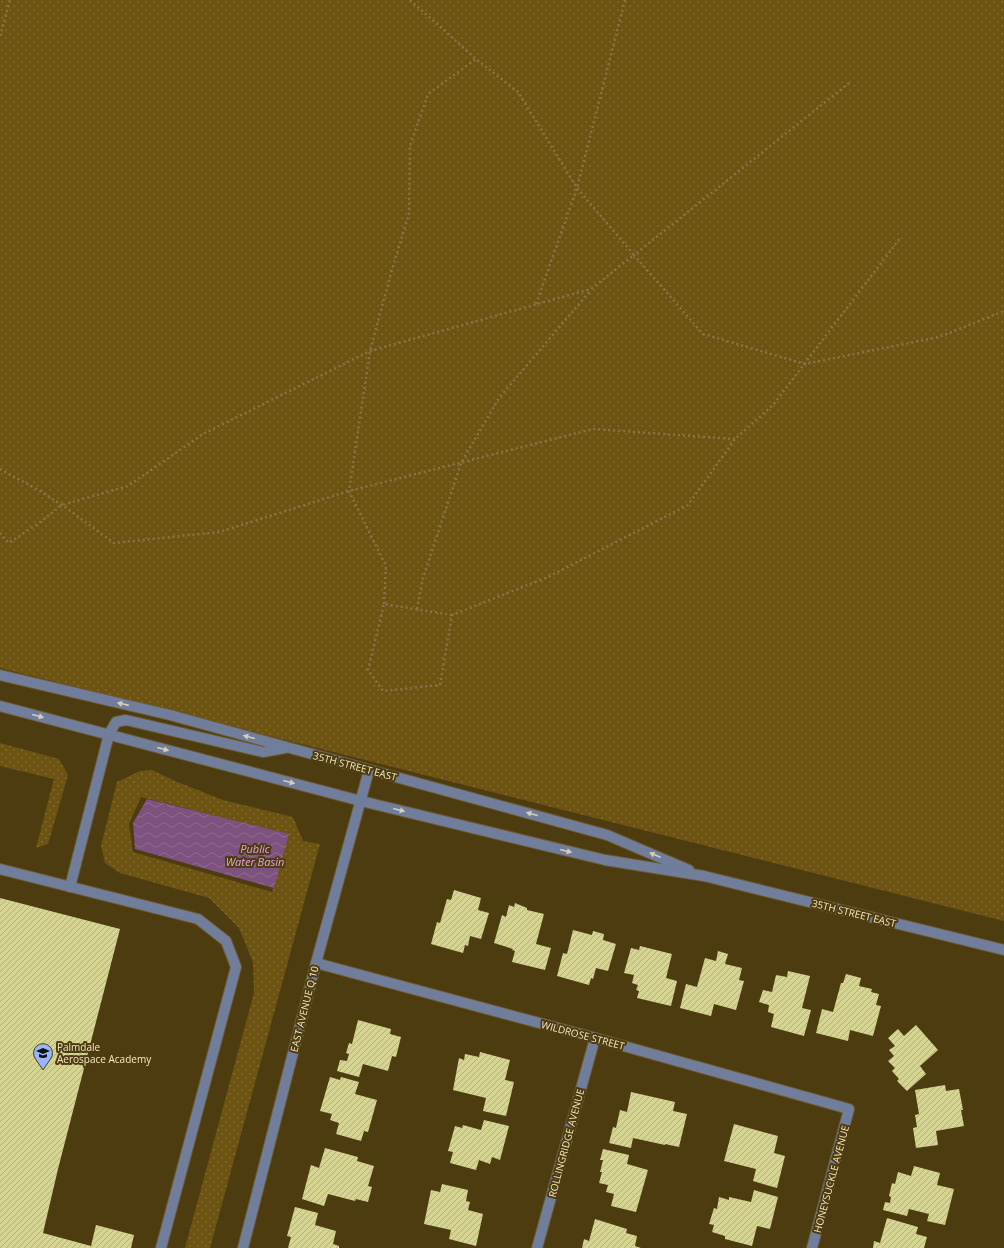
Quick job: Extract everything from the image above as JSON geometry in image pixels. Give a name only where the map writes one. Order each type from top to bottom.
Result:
[{"type":"street","name":"35TH STREET EAST","points":[[0,675],[170,715],[607,835],[704,876]]},
{"type":"street","name":"35TH STREET EAST","points":[[0,706],[361,800],[605,860],[704,876],[1004,950]]},
{"type":"street","points":[[70,887],[109,734],[116,722],[126,720],[263,752],[286,747]]},
{"type":"street","name":"EAST AVENUE Q 10","points":[[243,1248],[316,963],[369,770]]},
{"type":"street","points":[[0,869],[198,919],[226,941],[236,967],[161,1248]]},
{"type":"street","name":"WILDROSE STREET","points":[[316,963],[595,1038],[849,1109]]},
{"type":"street","name":"ROLLINGRIDGE AVENUE","points":[[537,1248],[595,1038]]},
{"type":"street","name":"HONEYSUCKLE AVENUE","points":[[812,1248],[849,1109]]},
{"type":"path","points":[[0,36],[10,0]]},
{"type":"path","points":[[410,0],[476,59],[518,92],[577,188],[703,334],[805,364],[939,337],[1004,311]]},
{"type":"path","points":[[536,305],[577,188],[625,0]]},
{"type":"path","points":[[452,615],[440,685],[383,691],[368,670],[384,604],[386,566],[349,491],[370,351],[409,214],[410,146],[428,94],[476,59]]},
{"type":"path","points":[[417,609],[423,578],[461,463],[498,398],[591,289],[849,83]]},
{"type":"path","points":[[384,604],[452,615],[548,577],[688,505],[735,439],[773,405],[901,237]]},
{"type":"path","points":[[0,533],[9,543],[39,523],[62,505],[128,486],[203,434],[370,351],[591,289]]},
{"type":"path","points":[[0,469],[62,505],[114,543],[219,532],[349,491],[593,429],[735,439]]},
{"type":"shaded area","points":[[0,0],[1004,0],[1004,921],[0,668]]},
{"type":"shaded area","points":[[0,743],[59,759],[68,775],[48,844],[36,848],[54,779],[0,766]]},
{"type":"shaded area","points":[[152,770],[223,800],[293,817],[303,841],[320,844],[210,1248],[185,1248],[254,993],[253,962],[239,928],[209,898],[120,873],[105,863],[101,846],[117,782],[140,771]],"holes":[[[141,797],[288,834],[272,892],[133,852],[129,824]]]},
{"type":"water","name":"Public Water Basin","points":[[147,799],[289,834],[274,888],[135,849],[133,823]]},
{"type":"building","points":[[454,890],[481,898],[478,910],[489,913],[481,939],[470,936],[468,946],[465,945],[463,953],[431,944],[437,922],[440,923],[447,899],[451,900]]},
{"type":"building","name":"Palmdale Aerospace Academy","points":[[0,898],[120,929],[43,1233],[91,1246],[96,1225],[134,1235],[131,1248],[0,1248]]},
{"type":"building","points":[[515,903],[527,908],[527,910],[544,914],[536,944],[551,948],[545,970],[512,962],[515,951],[494,943],[502,915],[506,917],[509,905],[514,907]]},
{"type":"building","points":[[573,930],[592,935],[593,931],[604,934],[603,940],[616,944],[608,971],[596,968],[593,979],[591,978],[589,985],[557,976],[563,953],[567,954]]},
{"type":"building","points":[[640,946],[672,954],[666,978],[677,981],[671,1006],[637,998],[639,991],[636,990],[638,985],[632,983],[634,975],[624,973],[631,948],[639,950]]},
{"type":"building","points":[[718,951],[728,954],[725,964],[742,968],[739,980],[744,981],[736,1010],[714,1004],[711,1016],[680,1008],[686,984],[697,987],[705,958],[716,961]]},
{"type":"building","points":[[788,971],[810,976],[802,1008],[811,1010],[804,1036],[771,1027],[774,1014],[768,1012],[769,1005],[759,1002],[763,990],[772,992],[776,975],[787,977]]},
{"type":"building","points":[[846,974],[861,978],[859,986],[872,989],[871,992],[879,994],[876,1005],[881,1006],[873,1036],[850,1030],[848,1041],[816,1033],[822,1009],[833,1012],[841,983],[843,983]]},
{"type":"building","points":[[358,1020],[391,1029],[390,1034],[401,1037],[396,1057],[392,1056],[388,1071],[363,1064],[359,1077],[337,1071],[340,1060],[347,1061],[349,1054],[346,1053],[349,1043],[352,1044]]},
{"type":"building","points":[[916,1025],[938,1050],[920,1066],[926,1074],[907,1091],[897,1081],[899,1079],[892,1071],[895,1068],[888,1061],[894,1056],[889,1050],[895,1046],[888,1038],[898,1029],[904,1036]]},
{"type":"building","points":[[480,1052],[510,1060],[505,1080],[514,1082],[506,1116],[483,1111],[486,1098],[453,1090],[459,1058],[464,1060],[465,1054],[479,1057]]},
{"type":"building","points":[[330,1077],[340,1080],[341,1077],[359,1082],[355,1094],[377,1100],[368,1132],[364,1131],[361,1141],[336,1134],[339,1123],[330,1120],[332,1114],[320,1111]]},
{"type":"building","points":[[945,1085],[946,1091],[959,1089],[964,1126],[936,1131],[938,1145],[916,1148],[913,1128],[917,1127],[915,1115],[919,1114],[915,1090]]},
{"type":"building","points":[[631,1092],[675,1102],[673,1111],[687,1114],[679,1147],[633,1138],[631,1148],[609,1143],[613,1127],[616,1128],[620,1110],[627,1112]]},
{"type":"building","points":[[484,1120],[509,1126],[500,1160],[492,1157],[490,1164],[479,1160],[476,1170],[450,1163],[453,1152],[448,1151],[455,1126],[462,1128],[463,1125],[481,1130]]},
{"type":"building","points":[[734,1124],[778,1136],[774,1153],[785,1156],[777,1188],[753,1181],[756,1169],[724,1161]]},
{"type":"building","points":[[325,1148],[358,1157],[357,1161],[374,1166],[368,1186],[372,1187],[368,1202],[356,1199],[355,1201],[328,1194],[324,1206],[302,1199],[311,1165],[319,1168]]},
{"type":"building","points":[[603,1149],[629,1155],[627,1164],[648,1170],[636,1212],[611,1206],[614,1194],[606,1192],[608,1185],[599,1183],[603,1160],[600,1160]]},
{"type":"building","points":[[914,1166],[940,1173],[937,1185],[954,1189],[945,1225],[927,1221],[929,1214],[909,1209],[907,1216],[883,1210],[885,1202],[890,1203],[891,1197],[889,1196],[892,1183],[895,1184],[898,1172],[911,1176]]},
{"type":"building","points":[[442,1184],[468,1190],[466,1201],[470,1202],[468,1210],[483,1214],[476,1246],[449,1239],[451,1230],[424,1224],[431,1190],[440,1192]]},
{"type":"building","points":[[754,1190],[778,1197],[770,1229],[757,1226],[752,1246],[725,1239],[725,1236],[712,1232],[714,1225],[709,1224],[714,1208],[717,1209],[719,1197],[729,1200],[729,1197],[751,1202]]},
{"type":"building","points":[[295,1207],[318,1213],[315,1225],[336,1231],[333,1244],[339,1246],[339,1248],[288,1248],[291,1237],[287,1236]]},
{"type":"building","points":[[887,1218],[918,1227],[916,1234],[927,1237],[924,1248],[873,1248],[874,1241],[880,1243]]},
{"type":"building","points":[[595,1219],[627,1229],[626,1233],[637,1236],[635,1246],[641,1248],[582,1248],[584,1239],[589,1241]]},
{"type":"place","name":"Palmdale Aerospace Academy","points":[[43,1070]]}]
